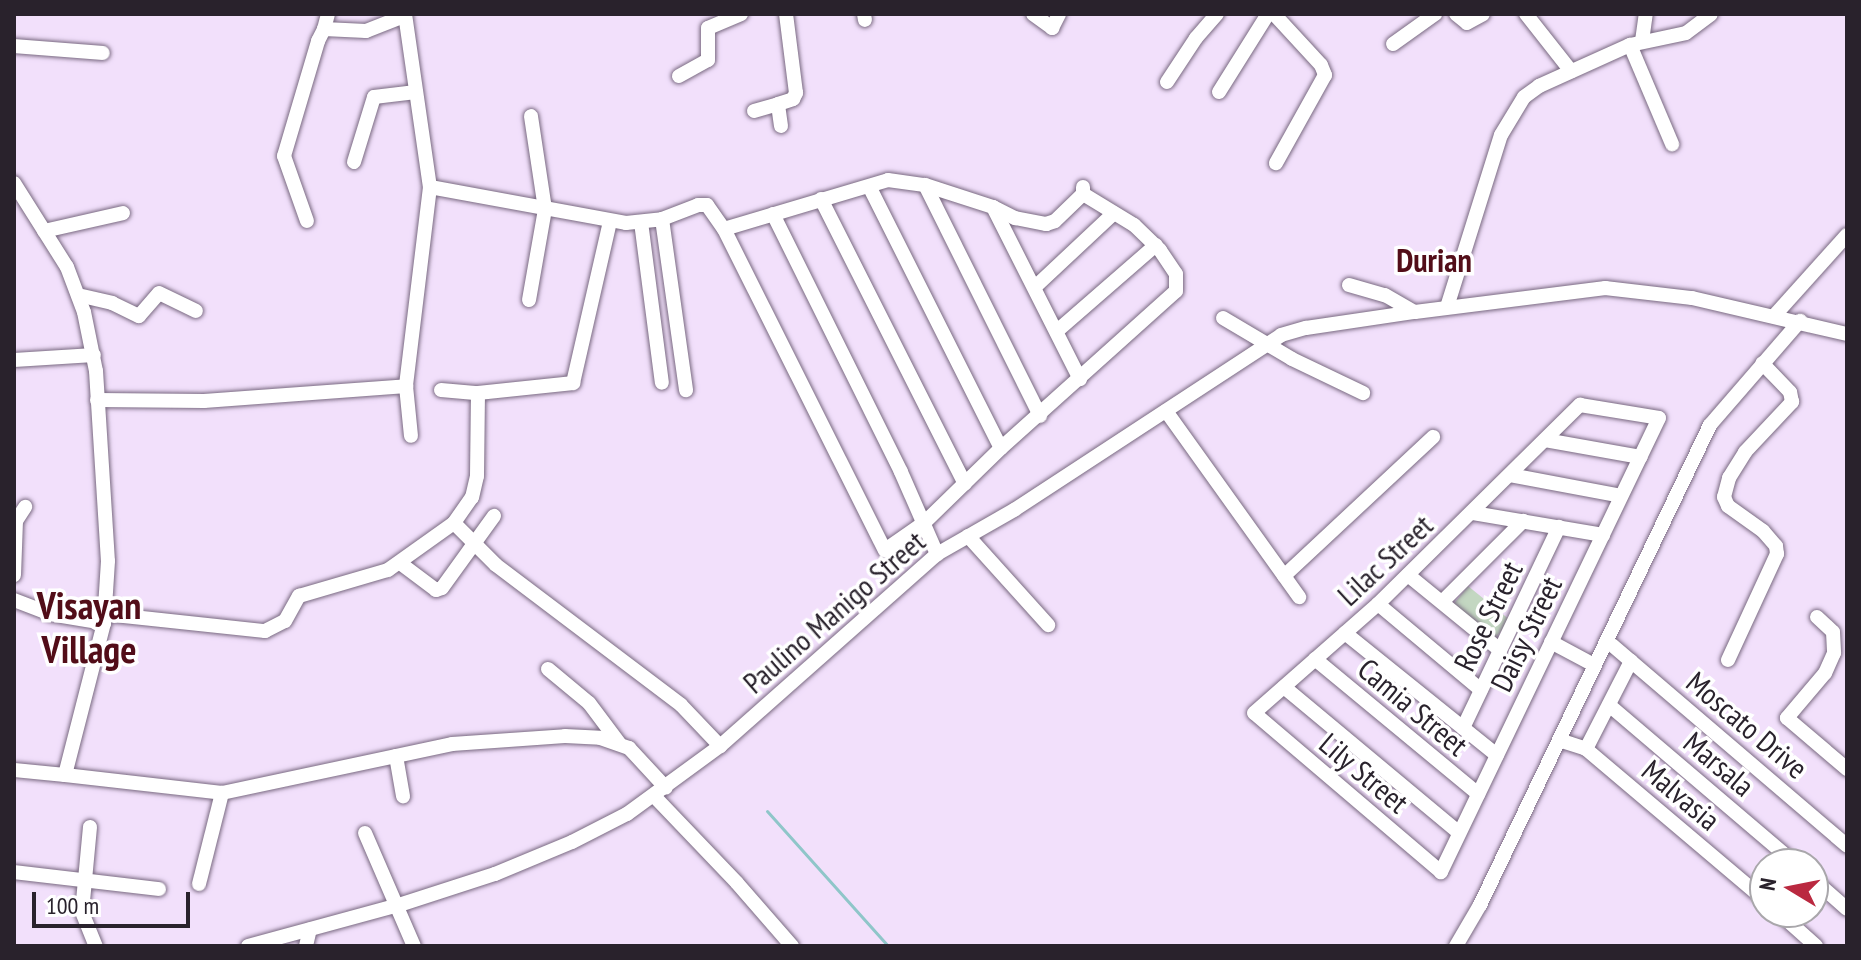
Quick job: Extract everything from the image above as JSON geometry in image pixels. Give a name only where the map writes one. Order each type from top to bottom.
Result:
[{"type":"street","points":[[307,221],[284,156],[328,14]]},
{"type":"street","points":[[679,76],[708,60],[708,28],[741,14]]},
{"type":"street","points":[[754,111],[795,98],[786,14]]},
{"type":"street","points":[[1033,14],[1052,28],[1059,14]]},
{"type":"street","points":[[1167,82],[1196,38],[1217,14]]},
{"type":"street","points":[[1219,92],[1271,14],[1321,65],[1325,75],[1276,163]]},
{"type":"street","points":[[1393,44],[1435,14]]},
{"type":"street","points":[[1456,14],[1467,23],[1483,14]]},
{"type":"street","points":[[1526,14],[1571,71]]},
{"type":"street","points":[[1646,14],[1636,43],[1672,144]]},
{"type":"street","points":[[1447,307],[1510,115],[1539,86],[1636,43],[1686,33],[1711,14]]},
{"type":"street","points":[[324,29],[366,31],[405,15],[430,187],[406,386],[411,436]]},
{"type":"street","points":[[14,46],[103,53]]},
{"type":"street","points":[[354,162],[374,97],[416,92]]},
{"type":"street","points":[[778,104],[781,126]]},
{"type":"street","points":[[529,300],[545,209],[531,116]]},
{"type":"street","points":[[430,187],[610,221],[662,219],[702,204],[710,208],[724,229],[882,548],[891,549],[925,522],[1001,448],[1176,291],[1176,274],[1156,245],[1134,225],[1083,191],[1055,221],[1046,224],[1015,218],[993,207],[925,185],[888,180],[870,188],[821,199],[724,229]]},
{"type":"street","points":[[14,183],[67,267],[94,355],[108,542],[104,618],[65,775]]},
{"type":"street","points":[[925,185],[1040,416]]},
{"type":"street","points":[[870,188],[1001,448]]},
{"type":"street","points":[[821,199],[965,484]]},
{"type":"street","points":[[993,207],[1080,379]]},
{"type":"street","points":[[44,231],[123,213]]},
{"type":"street","points":[[1035,287],[1114,213]]},
{"type":"street","points":[[773,214],[925,522],[937,554]]},
{"type":"street","points":[[662,219],[686,390]]},
{"type":"street","points":[[441,390],[478,393],[573,383],[610,221]]},
{"type":"street","points":[[641,222],[662,383]]},
{"type":"street","points":[[1774,316],[1847,235]]},
{"type":"street","points":[[1057,331],[1156,245]]},
{"type":"street","points":[[1349,285],[1385,295],[1415,312]]},
{"type":"street","name":"Paulino Manigo Street","points":[[248,946],[399,905],[552,851],[601,829],[660,792],[720,746],[937,554],[1014,510],[1267,343],[1306,328],[1605,288],[1653,292],[1800,321],[1847,334]]},
{"type":"street","points":[[78,295],[112,303],[139,316],[159,293],[196,311]]},
{"type":"street","points":[[1223,318],[1292,359],[1363,393]]},
{"type":"street","points":[[1456,946],[1480,905],[1710,425],[1800,321]]},
{"type":"street","points":[[14,360],[94,355]]},
{"type":"street","points":[[1728,660],[1777,554],[1768,537],[1749,519],[1728,506],[1724,497],[1729,478],[1745,452],[1792,402],[1790,392],[1762,363]]},
{"type":"street","points":[[97,400],[204,401],[406,386]]},
{"type":"street","points":[[15,602],[50,614],[265,631],[285,621],[299,596],[353,582],[400,563],[454,523],[472,497],[477,476],[478,393]]},
{"type":"street","name":"Lilac Street","points":[[1254,713],[1378,604],[1580,405],[1659,418]]},
{"type":"street","points":[[1166,411],[1299,597]]},
{"type":"street","name":"Daisy Street","points":[[1441,872],[1659,418]]},
{"type":"street","points":[[1284,576],[1433,437]]},
{"type":"street","points":[[1545,440],[1640,457]]},
{"type":"street","points":[[1510,475],[1621,496]]},
{"type":"street","points":[[14,575],[16,521],[25,507]]},
{"type":"street","points":[[1473,513],[1603,535]]},
{"type":"street","points":[[400,563],[436,590],[442,588],[494,516]]},
{"type":"street","points":[[1442,602],[1523,521]]},
{"type":"street","points":[[454,523],[473,545],[681,705],[720,746]]},
{"type":"street","name":"Rose Street","points":[[1463,728],[1559,527]]},
{"type":"street","points":[[968,536],[1048,625]]},
{"type":"street","points":[[1408,575],[1500,650]]},
{"type":"street","points":[[1378,604],[1481,690]]},
{"type":"street","points":[[1817,617],[1833,632],[1834,653],[1818,682],[1787,718],[1847,769]]},
{"type":"street","points":[[1345,633],[1497,755]]},
{"type":"street","points":[[1551,642],[1594,665]]},
{"type":"street","name":"Moscato Drive","points":[[1612,645],[1847,846]]},
{"type":"street","name":"Camia Street","points":[[1315,659],[1478,794]]},
{"type":"street","points":[[1586,749],[1631,661]]},
{"type":"street","points":[[548,669],[589,703],[619,743]]},
{"type":"street","name":"Lily Street","points":[[1284,687],[1459,833]]},
{"type":"street","name":"Marsala","points":[[1609,705],[1777,848]]},
{"type":"street","name":"Lily Street","points":[[1254,713],[1441,872]]},
{"type":"street","points":[[14,770],[222,793],[452,744],[525,737],[600,738],[619,743],[637,755],[660,792],[792,946]]},
{"type":"street","name":"Malvasia","points":[[1559,740],[1586,749],[1749,887]]},
{"type":"street","points":[[396,756],[403,796]]},
{"type":"street","points":[[199,884],[222,793]]},
{"type":"street","points":[[90,827],[82,912],[96,946]]},
{"type":"street","points":[[365,833],[399,905],[413,945]]},
{"type":"street","points":[[14,872],[159,889]]},
{"type":"street","points":[[1829,893],[1847,909]]},
{"type":"street","points":[[1796,928],[1816,946]]},
{"type":"street","points":[[306,946],[310,929]]},
{"type":"green space","points":[[1468,586],[1510,620],[1495,639],[1453,605]]},
{"type":"waterway","points":[[767,811],[888,946]]},
{"type":"district","name":"Durian","points":[[1434,260]]},
{"type":"district","name":"Visayan Village","points":[[89,627]]}]
